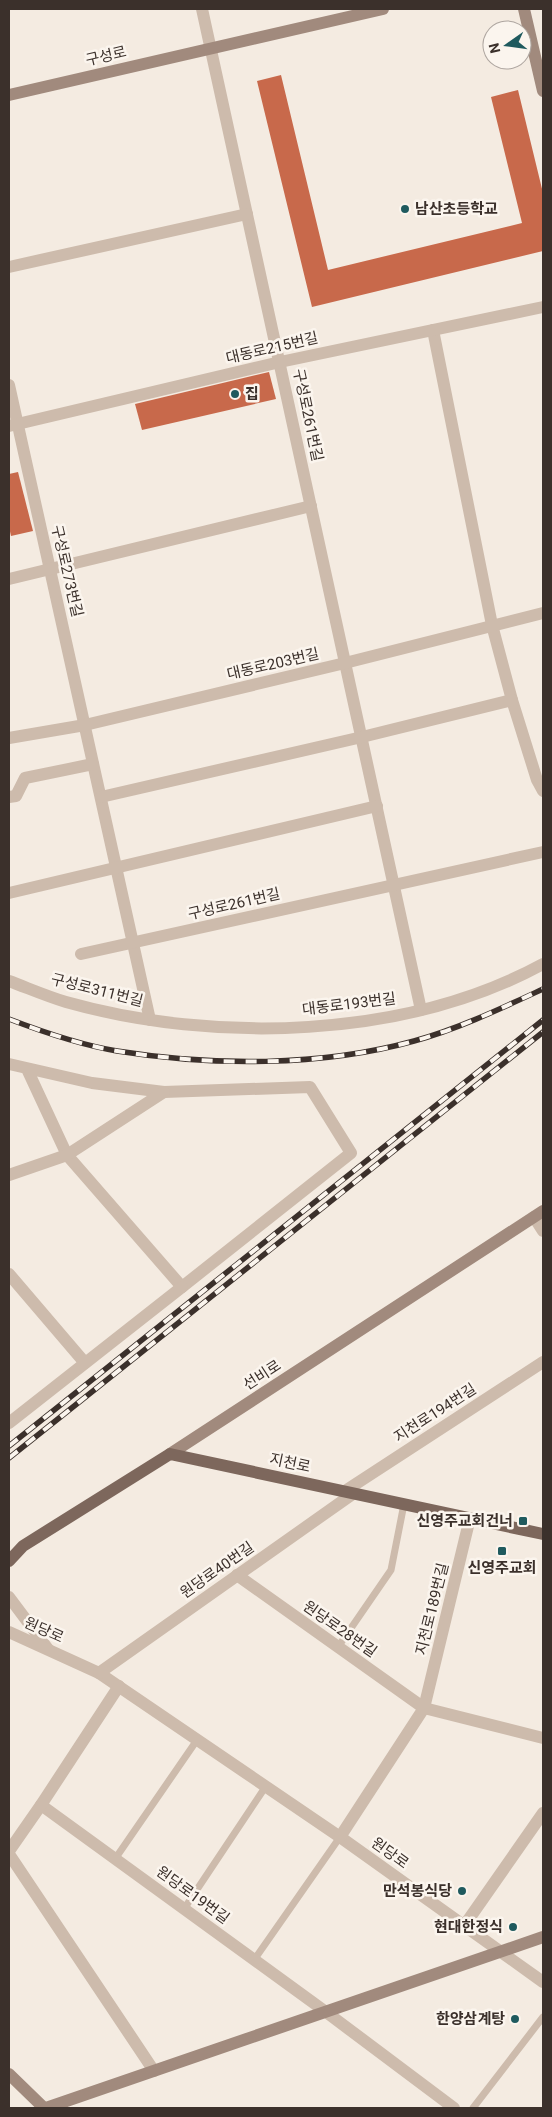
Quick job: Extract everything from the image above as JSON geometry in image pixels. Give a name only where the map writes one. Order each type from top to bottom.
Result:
[{"type":"main road","name":"구성로","points":[[9,95],[383,9]]},
{"type":"main road","points":[[524,9],[543,91]]},
{"type":"main road","name":"선비로","points":[[9,1561],[23,1546],[170,1454],[539,1214]]},
{"type":"main road","name":"지천로","points":[[170,1454],[543,1534]]},
{"type":"main road","points":[[9,2074],[45,2108],[543,1937]]},
{"type":"street","points":[[202,9],[211,48]]},
{"type":"street","name":"구성로261번길","points":[[211,48],[422,1010]]},
{"type":"street","points":[[9,267],[247,214]]},
{"type":"street","name":"대동로215번길","points":[[13,425],[280,362],[543,307]]},
{"type":"street","points":[[433,330],[492,625],[536,780],[543,791]]},
{"type":"street","name":"구성로273번길","points":[[9,385],[13,425],[50,568],[150,1020]]},
{"type":"street","points":[[9,579],[311,506]]},
{"type":"street","name":"대동로203번길","points":[[9,738],[85,724],[345,663],[543,613]]},
{"type":"street","points":[[101,797],[362,737],[512,700]]},
{"type":"street","points":[[9,797],[16,796],[25,778],[93,764]]},
{"type":"street","points":[[9,893],[116,866],[377,806]]},
{"type":"street","name":"구성로261번길","points":[[81,954],[543,852]]},
{"type":"street","name":"대동로193번길","points":[[150,1020],[245,1028],[344,1023],[422,1010],[452,1002],[498,985],[543,964]]},
{"type":"street","name":"구성로311번길","points":[[9,981],[65,1002],[150,1020]]},
{"type":"street","points":[[9,1064],[92,1083],[164,1092],[310,1087],[351,1153],[9,1423]]},
{"type":"street","points":[[27,1069],[67,1155],[182,1287]]},
{"type":"street","points":[[9,1175],[67,1155],[164,1092]]},
{"type":"street","name":"선비로","points":[[539,1214],[543,1231]]},
{"type":"street","points":[[9,1274],[85,1362]]},
{"type":"street","name":"지천로194번길","points":[[349,1492],[543,1362]]},
{"type":"street","name":"원당로40번길","points":[[99,1673],[237,1576],[349,1492]]},
{"type":"street","name":"지천로189번길","points":[[424,1708],[470,1518]]},
{"type":"street","name":"원당로28번길","points":[[237,1576],[424,1708],[543,1738]]},
{"type":"street","points":[[9,1597],[50,1651]]},
{"type":"street","name":"원당로","points":[[9,1632],[99,1673],[119,1686],[340,1837],[543,1982]]},
{"type":"street","points":[[119,1686],[9,1853],[154,2071]]},
{"type":"street","points":[[340,1837],[424,1708]]},
{"type":"street","name":"원당로19번길","points":[[41,1805],[326,2012],[454,2108]]},
{"type":"street","points":[[464,1926],[543,1813]]},
{"type":"lane","points":[[338,1646],[391,1570],[404,1504]]},
{"type":"lane","points":[[115,1858],[197,1740]]},
{"type":"lane","points":[[184,1909],[266,1786]]},
{"type":"lane","points":[[254,1960],[340,1837]]},
{"type":"lane","points":[[474,2108],[543,2016]]},
{"type":"building","points":[[281,75],[328,270],[522,223],[491,97],[518,90],[543,193],[543,251],[312,307],[257,81]]},
{"type":"building","points":[[269,372],[276,399],[142,430],[135,404]]},
{"type":"building","points":[[18,472],[33,531],[11,536],[9,527],[9,474]]},
{"type":"railway","points":[[9,1019],[62,1038],[117,1051],[153,1056],[228,1061],[304,1060],[378,1050],[414,1041],[496,1011],[543,989]]},
{"type":"railway","points":[[9,1446],[543,1020]]},
{"type":"railway","points":[[9,1458],[543,1032]]},
{"type":"place","name":"남산초등학교","points":[[405,209]]},
{"type":"place","name":"집","points":[[235,394]]},
{"type":"place","name":"신영주교회건너","points":[[523,1521]]},
{"type":"place","name":"신영주교회","points":[[502,1551]]},
{"type":"place","name":"만석봉식당","points":[[462,1891]]},
{"type":"place","name":"현대한정식","points":[[513,1927]]},
{"type":"place","name":"한양삼계탕","points":[[515,2019]]}]
